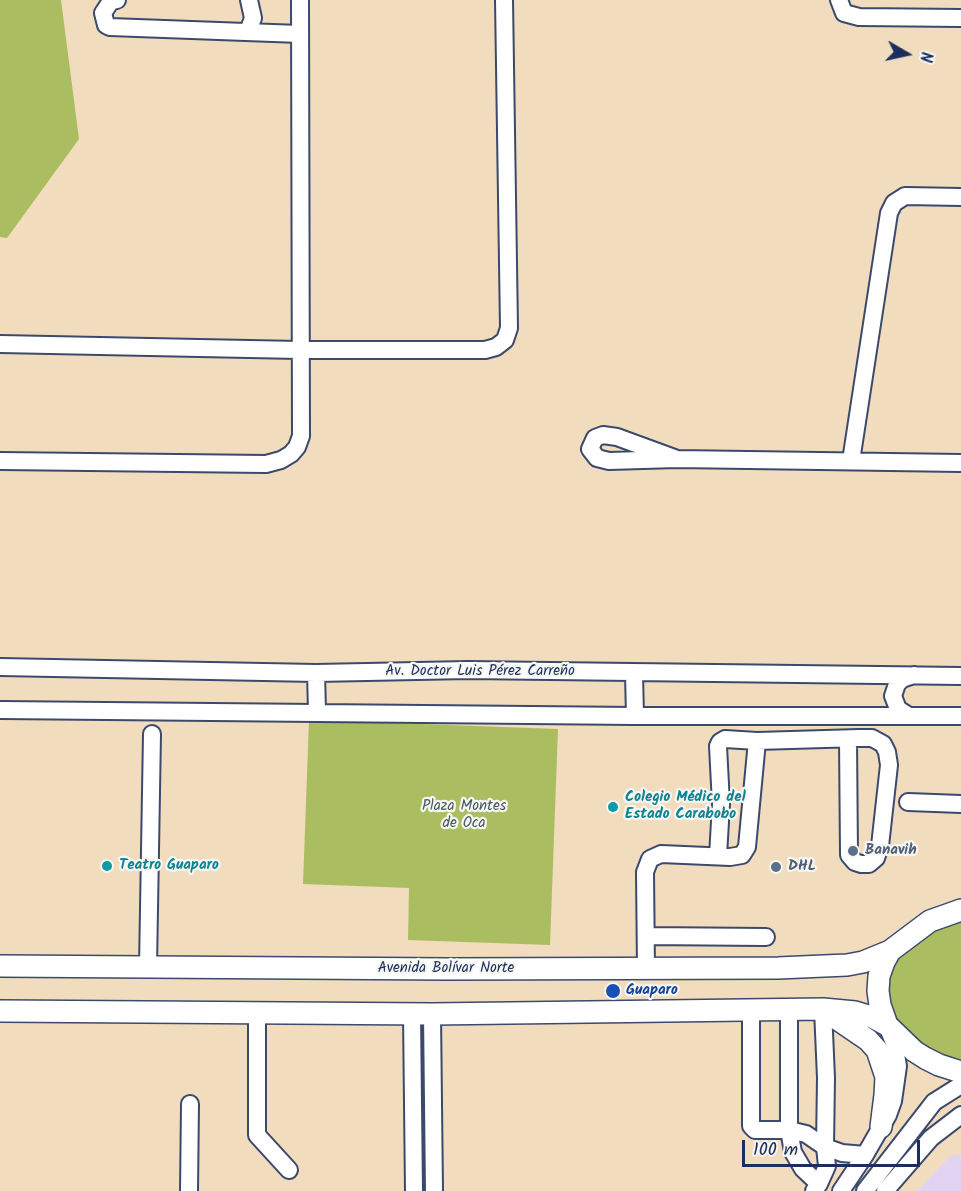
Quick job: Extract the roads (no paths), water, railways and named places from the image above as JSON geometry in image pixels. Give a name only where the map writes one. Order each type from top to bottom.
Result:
[{"type":"main road","name":"Avenida Bolívar Norte","points":[[0,966],[646,969],[828,967],[863,963],[890,951],[930,921],[961,910]]},
{"type":"main road","points":[[887,1025],[878,990],[879,976],[890,951]]},
{"type":"main road","points":[[823,1009],[868,1040],[877,1050],[885,1077],[881,1127]]},
{"type":"main road","points":[[0,1011],[422,1014],[823,1009],[855,1012],[872,1017],[887,1025],[914,1051],[925,1058],[961,1072]]},
{"type":"street","points":[[117,0],[111,1],[103,13],[106,25],[110,27],[300,34]]},
{"type":"street","points":[[248,32],[253,18],[249,0]]},
{"type":"street","points":[[0,461],[266,464],[281,460],[297,447],[301,436],[299,350],[300,0]]},
{"type":"street","points":[[0,344],[299,350],[485,350],[496,347],[505,340],[509,328],[504,0]]},
{"type":"street","points":[[839,0],[844,13],[859,17],[961,18]]},
{"type":"street","points":[[851,461],[889,213],[894,203],[905,196],[961,197]]},
{"type":"street","points":[[677,459],[961,463]]},
{"type":"street","name":"Av. Doctor Luis Pérez Carreño","points":[[0,667],[316,673],[468,670],[634,674],[961,676]]},
{"type":"street","points":[[316,673],[317,711]]},
{"type":"street","points":[[634,674],[635,716]]},
{"type":"street","points":[[909,716],[898,709],[893,696],[894,690],[902,679],[915,675]]},
{"type":"street","points":[[0,710],[317,711],[635,716],[961,716]]},
{"type":"street","points":[[148,967],[152,734]]},
{"type":"street","points":[[718,856],[721,804],[718,746],[720,742],[725,739],[757,741],[872,738],[883,744],[889,765],[880,846],[876,858],[869,864],[861,864],[855,862],[849,855],[848,739]]},
{"type":"street","points":[[646,969],[645,872],[650,859],[661,854],[730,857],[742,855],[747,847],[757,741]]},
{"type":"street","points":[[908,802],[961,804]]},
{"type":"street","points":[[647,936],[766,937]]},
{"type":"street","points":[[789,1010],[789,1130],[793,1152],[816,1187],[827,1166],[823,1009]]},
{"type":"street","points":[[751,1010],[751,1126],[755,1130],[789,1130],[806,1134],[825,1147],[842,1153],[865,1155]]},
{"type":"street","points":[[257,1014],[258,1135],[289,1170]]},
{"type":"street","points":[[414,1191],[422,1014]]},
{"type":"street","points":[[422,1014],[434,1191]]},
{"type":"street","points":[[842,1191],[881,1127],[893,1101],[898,1066],[894,1043],[887,1025]]},
{"type":"street","points":[[866,1191],[933,1102],[961,1085]]},
{"type":"street","points":[[189,1191],[190,1104]]},
{"type":"street","points":[[885,1191],[931,1138],[961,1115]]},
{"type":"place","name":"Colegio Médico del Estado Carabobo","points":[[613,807]]},
{"type":"place","name":"Banavih","points":[[853,851]]},
{"type":"place","name":"Teatro Guaparo","points":[[107,866]]},
{"type":"place","name":"DHL","points":[[776,867]]},
{"type":"place","name":"Guaparo","points":[[613,991]]},
{"type":"park label","name":"Plaza Montes de Oca","points":[[464,816]]}]
